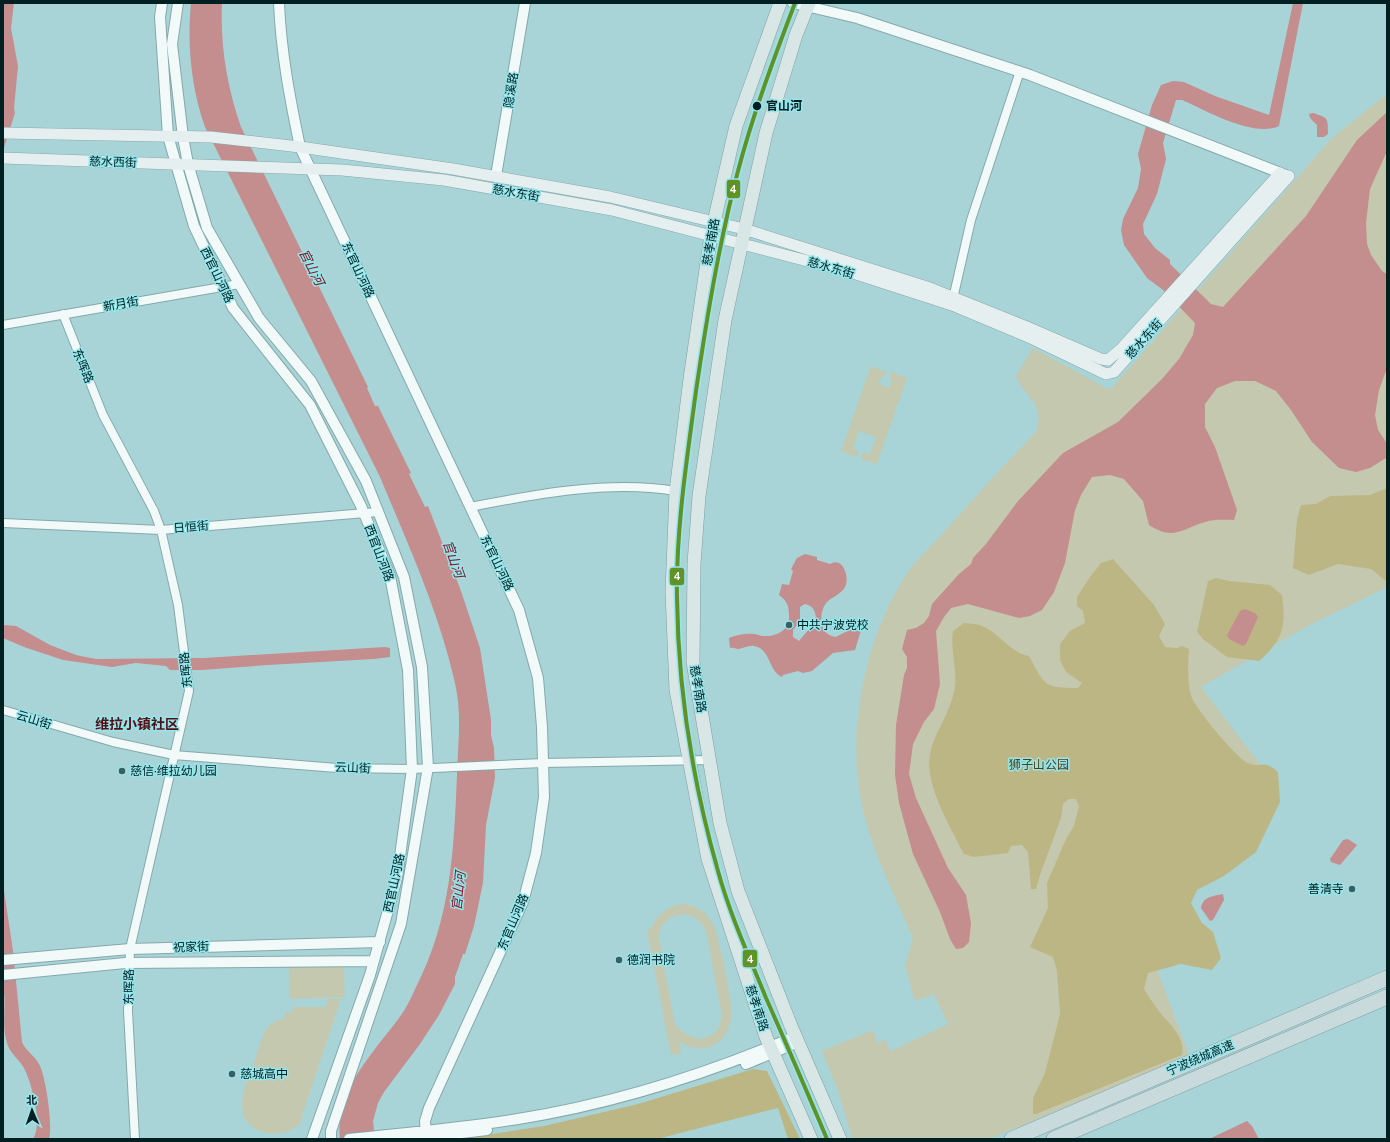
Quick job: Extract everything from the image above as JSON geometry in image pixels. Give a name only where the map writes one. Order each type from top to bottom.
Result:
[{"type":"highway","name":"宁波绕城高速","points":[[1012,1139],[1387,978]]},
{"type":"highway","name":"宁波绕城高速","points":[[1054,1139],[1387,997]]},
{"type":"main road","name":"慈孝南路","points":[[780,3],[736,126],[711,235],[690,379],[676,491],[672,592],[676,690],[708,859],[772,1050],[811,1139]]},
{"type":"main road","points":[[744,229],[766,133],[796,35],[809,5]]},
{"type":"main road","points":[[3,133],[183,136]]},
{"type":"main road","name":"慈水东街","points":[[183,136],[211,137],[300,147],[496,176],[610,197],[714,221],[744,229],[930,288],[953,301],[1106,374],[1114,372],[1285,174]]},
{"type":"main road","name":"慈水西街","points":[[3,158],[224,165]]},
{"type":"main road","name":"慈水东街","points":[[224,165],[342,170],[444,180],[612,210],[850,272],[953,301]]},
{"type":"main road","name":"慈孝南路","points":[[744,229],[725,320],[699,496],[695,549],[693,662],[720,823],[738,891],[797,1039],[840,1139]]},
{"type":"street","name":"西官山河路","points":[[162,3],[160,17],[168,136],[174,164],[194,226],[233,308],[310,405],[363,514],[390,576],[408,670],[412,769],[397,878],[374,961],[312,1139]]},
{"type":"street","name":"西官山河路","points":[[178,3],[172,44],[183,136],[188,164],[207,228],[259,318],[311,381],[366,481],[404,577],[422,667],[428,767],[401,924],[331,1131],[331,1139]]},
{"type":"street","name":"东官山河路","points":[[278,3],[280,38],[300,147],[521,618],[538,678],[544,797],[536,853],[523,902],[429,1108],[425,1134]]},
{"type":"street","name":"隐溪路","points":[[496,176],[525,3]]},
{"type":"street","points":[[794,3],[809,5],[857,18],[1020,71],[1285,174]]},
{"type":"street","points":[[953,301],[971,220],[1020,71]]},
{"type":"street","name":"新月街","points":[[3,326],[63,314],[238,284]]},
{"type":"street","name":"东晖路","points":[[63,314],[103,415],[154,511],[161,530],[178,605],[189,691],[130,949],[128,1011],[135,1139]]},
{"type":"street","points":[[470,507],[560,492],[619,487],[655,488],[676,491]]},
{"type":"street","name":"日恒街","points":[[3,523],[161,530],[378,512]]},
{"type":"street","name":"云山街","points":[[3,710],[106,740],[174,755],[337,768],[412,769],[428,767],[543,763],[709,760]]},
{"type":"street","name":"祝家街","points":[[3,960],[130,949],[380,942]]},
{"type":"street","name":"祝家街","points":[[3,975],[129,963],[374,961]]},
{"type":"street","points":[[349,1139],[425,1134],[518,1119],[615,1098],[772,1050],[797,1039]]},
{"type":"street","points":[[411,1139],[425,1134]]},
{"type":"green space","name":"狮子山公园","points":[[1387,94],[1387,587],[1302,629],[1201,687],[1263,768],[1138,918],[1189,1055],[989,1139],[852,1139],[838,1090],[822,1051],[873,1030],[878,1043],[885,1040],[891,1051],[948,1024],[934,994],[915,1001],[905,965],[913,939],[875,849],[865,818],[859,787],[857,756],[858,723],[862,690],[869,658],[879,628],[892,599],[908,572],[916,562],[1036,432],[1038,413],[1036,407],[1016,376],[1033,348],[1110,390],[1333,137]]},
{"type":"green space","points":[[871,366],[886,372],[885,376],[882,376],[879,384],[889,388],[892,380],[889,378],[891,372],[907,378],[877,464],[861,459],[863,452],[870,454],[876,437],[859,431],[853,449],[859,451],[857,457],[841,451]]},
{"type":"green space","points":[[1387,488],[1387,582],[1371,569],[1338,564],[1309,575],[1293,568],[1297,520],[1301,505],[1316,504],[1330,496],[1370,495]]},
{"type":"green space","points":[[1113,559],[1154,605],[1165,624],[1159,636],[1165,647],[1177,648],[1182,646],[1189,649],[1188,674],[1190,693],[1195,704],[1209,723],[1243,760],[1252,765],[1269,766],[1278,772],[1280,802],[1256,852],[1224,876],[1197,890],[1191,903],[1202,923],[1213,932],[1221,958],[1212,970],[1181,964],[1148,973],[1144,989],[1158,1010],[1179,1036],[1183,1048],[1182,1055],[1033,1114],[1033,1098],[1045,1073],[1060,1014],[1057,971],[1053,957],[1030,947],[1048,908],[1047,883],[1066,839],[1074,826],[1079,806],[1076,799],[1069,799],[1063,804],[1061,818],[1036,889],[1031,889],[1028,852],[1022,845],[1011,846],[1008,853],[974,857],[964,854],[946,819],[935,792],[929,766],[930,754],[932,745],[951,704],[955,686],[952,645],[953,631],[964,623],[980,625],[987,628],[1016,651],[1029,656],[1039,674],[1047,683],[1058,687],[1078,688],[1082,683],[1066,672],[1060,660],[1060,644],[1070,631],[1085,623],[1083,611],[1077,606],[1077,597],[1101,563]]},
{"type":"green space","points":[[1216,578],[1229,581],[1270,585],[1282,595],[1284,615],[1281,631],[1274,646],[1259,661],[1227,657],[1204,640],[1197,632],[1208,581]]},
{"type":"green space","points":[[683,904],[694,906],[706,914],[715,928],[726,974],[731,1019],[727,1031],[716,1044],[708,1048],[700,1049],[680,1042],[681,1053],[671,1055],[647,930],[651,929],[659,915]],"holes":[[[683,914],[697,919],[706,931],[722,1015],[720,1025],[716,1032],[703,1038],[689,1036],[681,1031],[675,1024],[659,939],[659,934],[663,925],[669,919]]]},
{"type":"green space","points":[[344,966],[345,997],[290,999],[289,968]]},
{"type":"green space","points":[[328,999],[341,999],[299,1125],[291,1130],[274,1134],[252,1127],[245,1119],[242,1110],[242,1099],[248,1077],[265,1031],[273,1023],[285,1018],[285,1012],[292,1012],[293,1007],[326,1007]]},
{"type":"green space","points":[[753,1069],[767,1071],[800,1139],[788,1139],[778,1108],[657,1139],[460,1139],[544,1126],[638,1104]]},
{"type":"water","points":[[3,3],[14,3],[11,28],[18,66],[14,108],[15,113],[3,151]]},
{"type":"water","points":[[191,3],[222,3],[223,50],[228,81],[241,127],[368,387],[367,388],[375,406],[378,406],[411,473],[409,474],[425,507],[428,506],[461,591],[480,648],[491,720],[495,778],[486,825],[483,883],[474,926],[465,954],[463,954],[455,977],[455,984],[439,1015],[420,1044],[384,1092],[378,1103],[373,1121],[375,1139],[340,1139],[340,1122],[343,1105],[349,1089],[367,1059],[406,1007],[428,961],[437,936],[444,910],[452,857],[459,728],[457,695],[448,657],[432,604],[380,477],[205,127],[196,97],[191,66]]},
{"type":"water","points":[[1293,3],[1303,3],[1279,126],[1269,129],[1257,129],[1244,126],[1230,122],[1182,100],[1176,100],[1163,143],[1166,159],[1157,194],[1143,224],[1144,234],[1155,248],[1170,260],[1170,264],[1211,304],[1223,307],[1306,216],[1357,140],[1387,112],[1387,151],[1370,189],[1366,223],[1367,244],[1371,255],[1382,271],[1387,274],[1387,368],[1379,390],[1375,415],[1378,430],[1386,442],[1386,458],[1370,468],[1356,472],[1339,468],[1312,442],[1291,410],[1276,391],[1255,381],[1235,381],[1217,388],[1205,404],[1205,427],[1215,447],[1237,510],[1234,520],[1208,521],[1171,533],[1158,530],[1149,525],[1143,501],[1124,479],[1110,475],[1092,477],[1081,495],[1075,510],[1065,563],[1054,592],[1042,610],[1030,616],[1019,618],[968,604],[951,608],[936,631],[940,684],[934,709],[924,722],[913,744],[909,774],[916,798],[948,868],[966,895],[971,923],[969,942],[963,948],[956,949],[950,939],[940,912],[913,854],[899,803],[895,775],[896,725],[904,675],[907,668],[907,657],[902,649],[907,630],[916,628],[924,623],[929,616],[932,604],[959,574],[971,564],[973,558],[986,544],[1018,501],[1063,453],[1118,422],[1162,379],[1179,359],[1193,335],[1195,323],[1163,290],[1147,278],[1124,245],[1121,230],[1123,219],[1138,188],[1141,169],[1138,154],[1152,105],[1161,85],[1173,81],[1184,82],[1215,96],[1269,115]]},
{"type":"water","points":[[1313,113],[1324,117],[1327,121],[1328,134],[1324,137],[1317,137],[1317,125],[1310,118],[1309,114]]},
{"type":"water","points":[[805,554],[817,557],[817,560],[830,564],[835,562],[842,565],[847,578],[845,587],[841,592],[826,603],[823,608],[821,618],[823,629],[830,636],[836,637],[849,630],[861,630],[855,650],[833,653],[812,671],[803,673],[798,671],[783,675],[782,677],[777,674],[764,651],[760,648],[748,646],[739,649],[730,648],[729,638],[748,634],[768,636],[777,634],[785,629],[789,621],[789,609],[786,601],[779,595],[782,584],[789,585],[793,571],[791,569],[797,558]],"holes":[[[805,604],[811,606],[814,610],[816,621],[799,641],[793,637],[793,630],[800,621],[800,607]]]},
{"type":"water","points":[[1245,609],[1255,613],[1258,617],[1246,644],[1243,646],[1229,639],[1227,635],[1240,611]]},
{"type":"water","points":[[3,625],[16,626],[50,645],[76,655],[96,659],[204,658],[385,647],[390,648],[390,657],[202,670],[170,670],[166,666],[136,663],[112,667],[63,660],[24,647],[3,638]]},
{"type":"water","points":[[1348,839],[1357,845],[1340,865],[1331,862],[1330,859],[1343,840]]},
{"type":"water","points":[[3,884],[13,951],[22,1042],[26,1049],[36,1059],[42,1072],[47,1091],[50,1124],[49,1139],[33,1139],[36,1132],[37,1114],[33,1094],[24,1068],[10,1050],[5,1036],[3,986]]},
{"type":"water","points":[[1223,894],[1224,900],[1213,920],[1210,921],[1201,908],[1202,904],[1209,897]]},
{"type":"water","points":[[1247,1121],[1252,1126],[1259,1139],[1209,1139]]},
{"type":"transit line","name":"4","points":[[795,3],[750,128],[731,198],[719,253],[700,363],[686,468],[678,545],[677,597],[680,666],[688,736],[701,804],[718,871],[728,904],[766,998],[827,1139]]},
{"type":"place","name":"官山河","points":[[757,106]]},
{"type":"place","name":"中共宁波党校","points":[[789,625]]},
{"type":"place","name":"慈信·维拉幼儿园","points":[[122,771]]},
{"type":"place","name":"善清寺","points":[[1352,889]]},
{"type":"place","name":"德润书院","points":[[619,960]]},
{"type":"place","name":"慈城高中","points":[[232,1074]]},
{"type":"district","name":"维拉小镇社区","points":[[137,724]]}]
